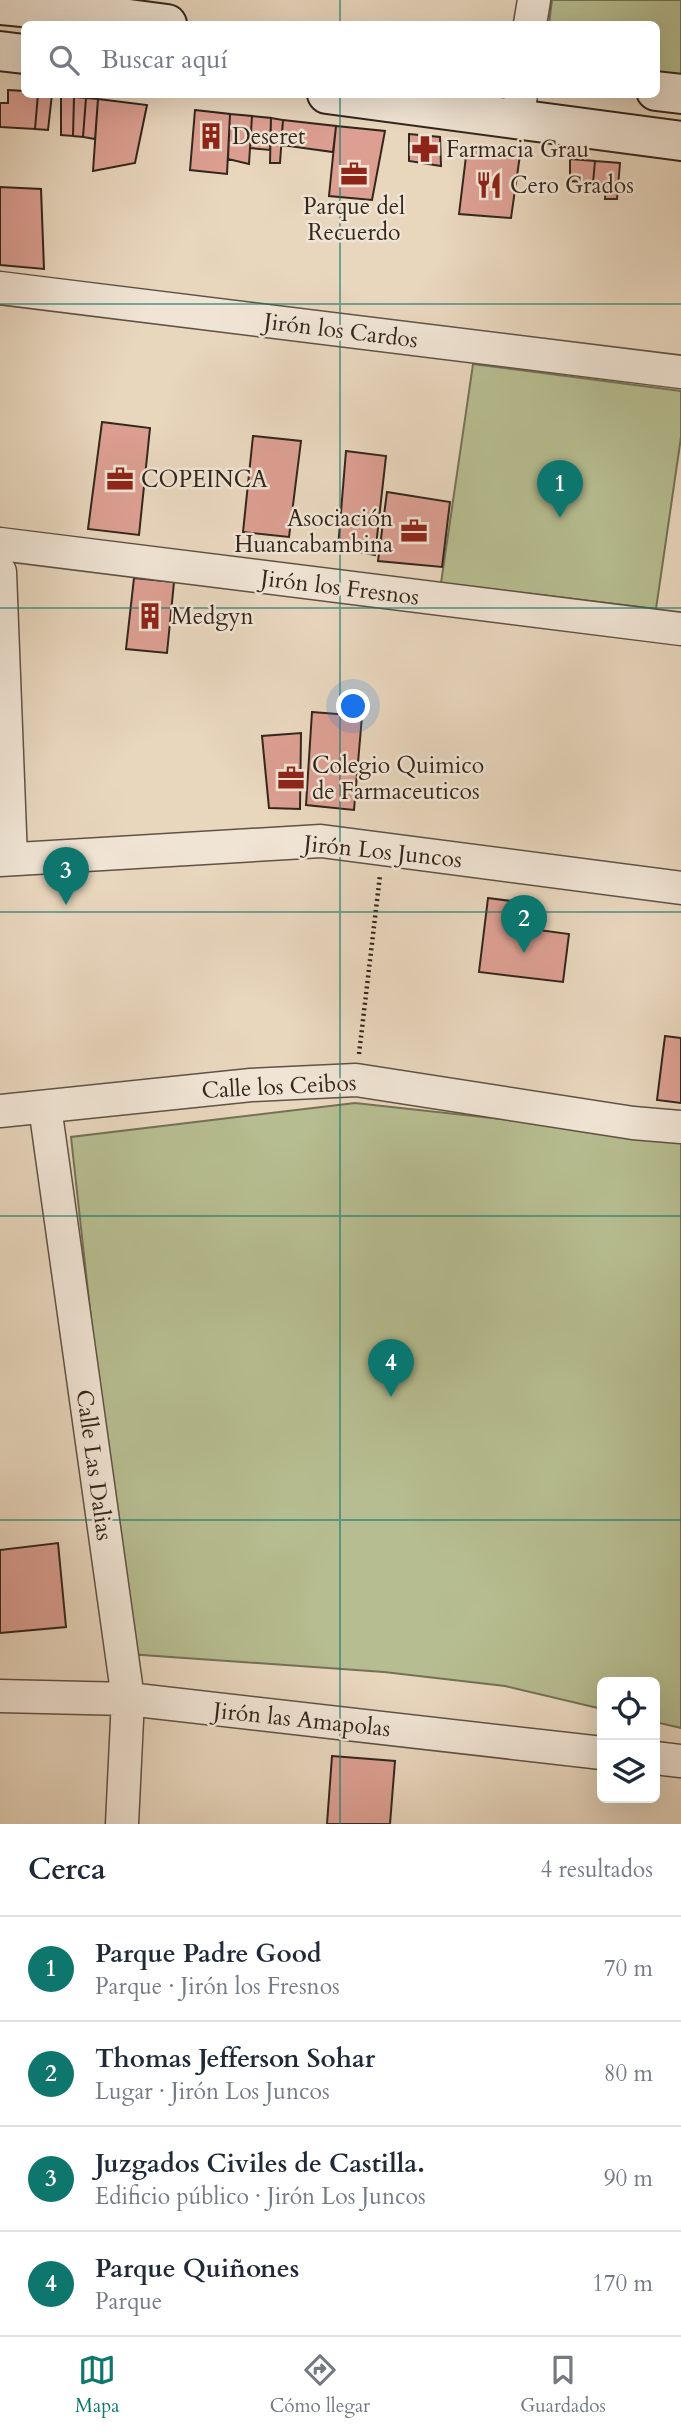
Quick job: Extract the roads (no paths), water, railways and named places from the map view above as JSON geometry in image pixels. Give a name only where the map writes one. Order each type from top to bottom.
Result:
[{"type":"main road","points":[[0,5],[144,21]]},
{"type":"main road","points":[[0,51],[21,54]]},
{"type":"main road","points":[[660,91],[681,94]]},
{"type":"main road","points":[[386,98],[519,107],[681,141]]},
{"type":"street","points":[[530,21],[534,0]]},
{"type":"street","name":"Jirón los Cardos","points":[[0,288],[681,372]]},
{"type":"street","name":"Jirón los Fresnos","points":[[0,544],[681,629]]},
{"type":"street","points":[[0,572],[5,860]]},
{"type":"street","name":"Jirón Los Juncos","points":[[5,860],[321,841],[681,888]]},
{"type":"street","name":"Calle los Ceibos","points":[[0,1111],[251,1085],[356,1080],[633,1123],[681,1126]]},
{"type":"street","name":"Calle Las Dalias","points":[[45,1107],[128,1699],[122,1824]]},
{"type":"street","name":"Jirón las Amapolas","points":[[0,1696],[128,1699],[597,1752]]},
{"type":"street","points":[[660,1759],[681,1761]]},
{"type":"place","name":"Deseret","points":[[211,136]]},
{"type":"place","name":"Farmacia Grau","points":[[425,149]]},
{"type":"place","name":"Parque del Recuerdo","points":[[354,174]]},
{"type":"place","name":"Cero Grados","points":[[489,185]]},
{"type":"place","name":"COPEINCA","points":[[120,479]]},
{"type":"place","name":"Parque Padre Good","points":[[560,518]]},
{"type":"place","name":"Asociación Huancabambina","points":[[414,531]]},
{"type":"place","name":"Medgyn","points":[[150,616]]},
{"type":"place","name":"Colegio Quimico de Farmaceuticos","points":[[291,778]]},
{"type":"place","name":"Juzgados Civiles de Castilla.","points":[[66,905]]},
{"type":"place","name":"Thomas Jefferson Sohar","points":[[524,953]]},
{"type":"place","name":"Parque Quiñones","points":[[391,1397]]}]
